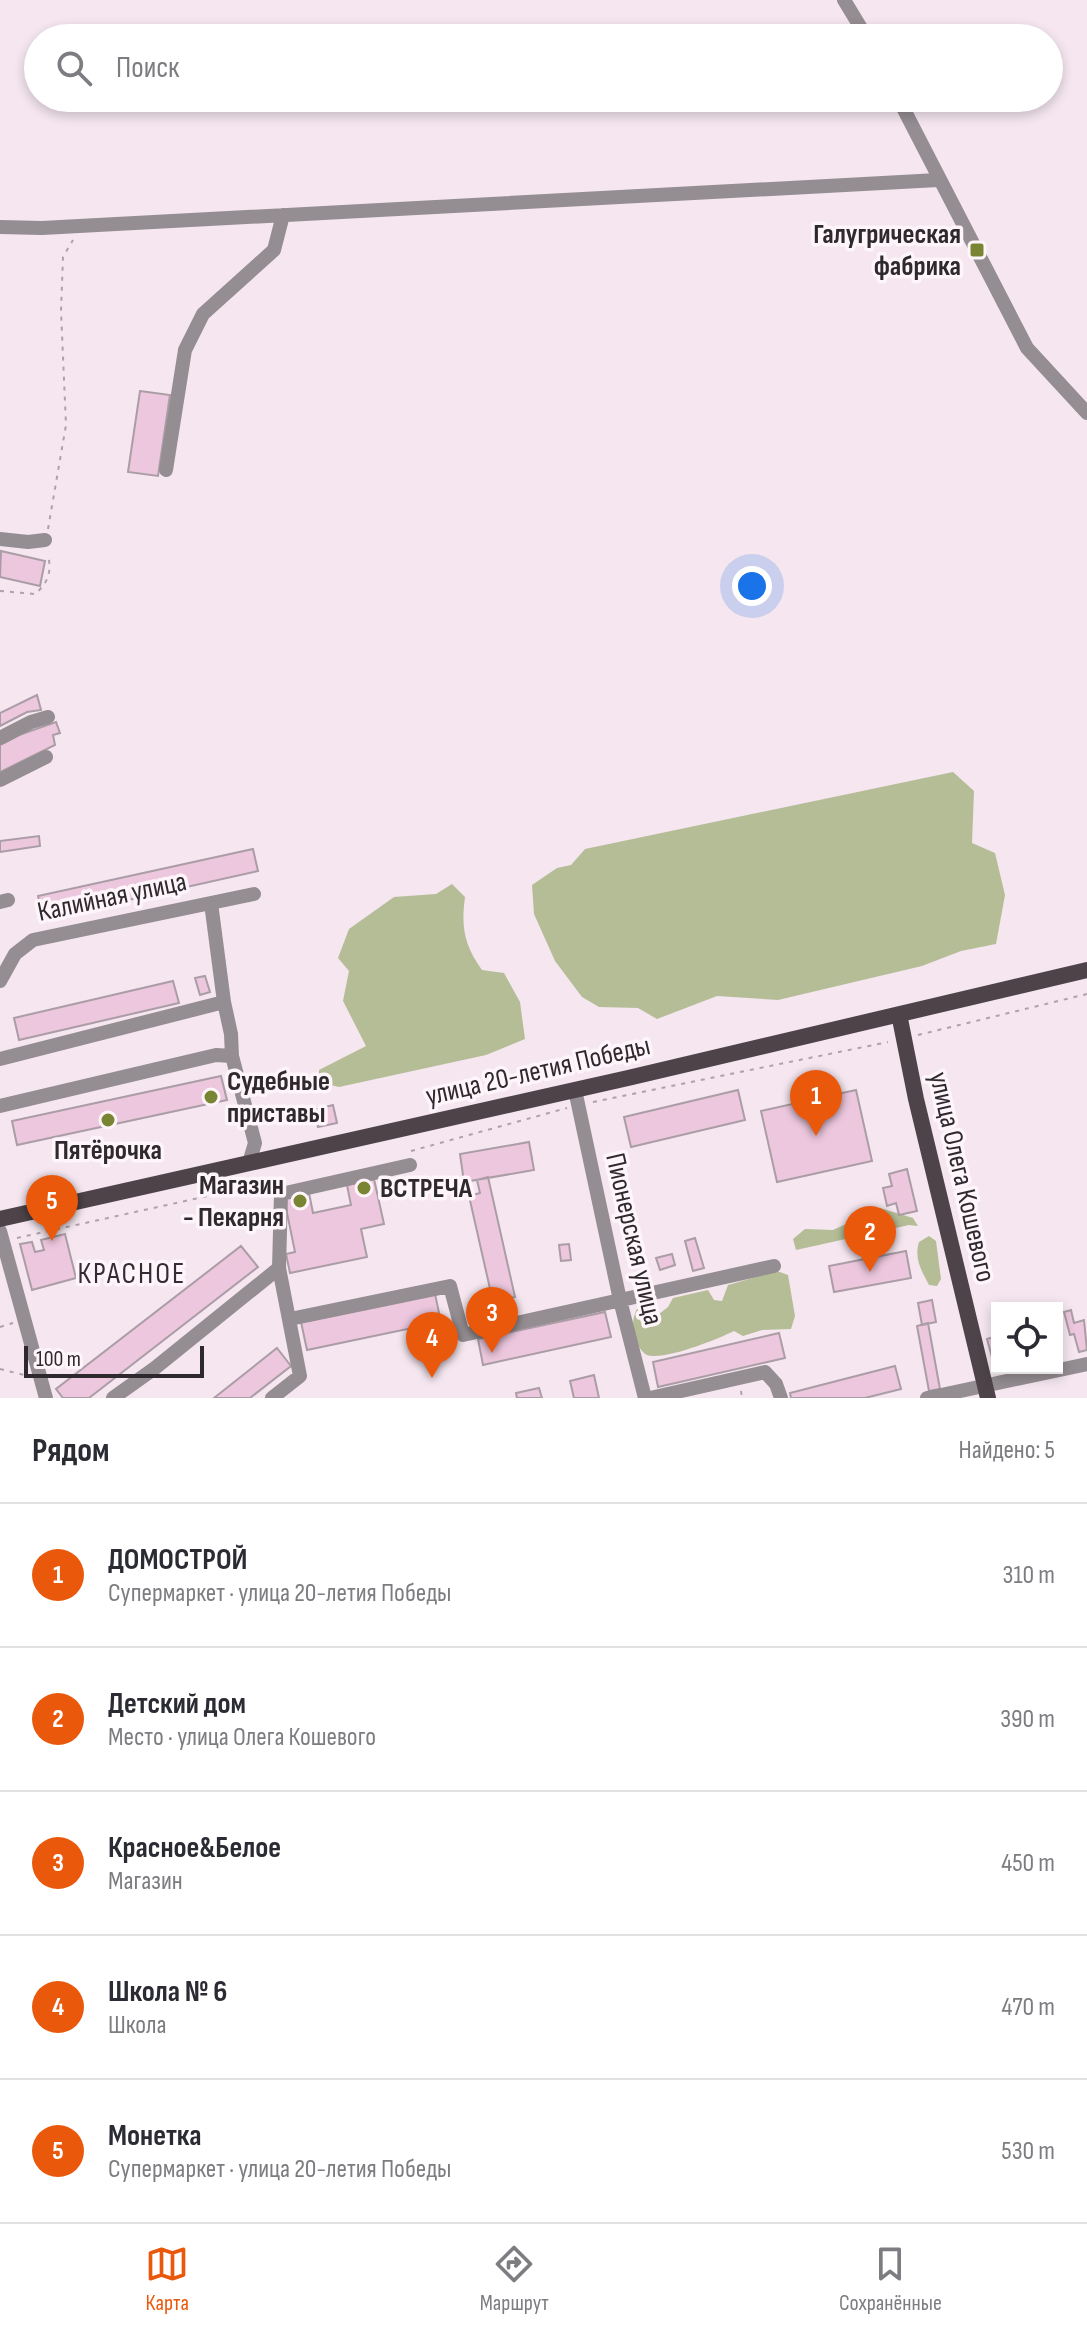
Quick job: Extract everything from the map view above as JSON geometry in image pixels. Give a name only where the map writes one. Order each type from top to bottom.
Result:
[{"type":"main road","name":"улица 20-летия Победы","points":[[0,1219],[249,1163],[576,1097],[899,1014],[1087,970]]},
{"type":"main road","name":"улица Олега Кошевого","points":[[899,1014],[987,1393]]},
{"type":"street","points":[[844,0],[859,24]]},
{"type":"street","points":[[905,112],[1027,348],[1087,413]]},
{"type":"street","points":[[0,227],[82,226],[938,180]]},
{"type":"street","points":[[166,470],[185,350],[203,314],[274,250],[283,215]]},
{"type":"street","points":[[0,539],[45,540]]},
{"type":"street","points":[[0,738],[48,717]]},
{"type":"street","points":[[0,780],[46,757]]},
{"type":"street","name":"Калийная улица","points":[[0,981],[15,954],[33,940],[254,894]]},
{"type":"street","points":[[211,903],[232,1056],[255,1143],[249,1163]]},
{"type":"street","points":[[0,1059],[224,1002]]},
{"type":"street","points":[[0,1106],[216,1055],[232,1056]]},
{"type":"street","name":"Пионерская улица","points":[[576,1097],[620,1300],[648,1398]]},
{"type":"street","points":[[272,1398],[300,1376],[279,1268],[281,1194],[408,1159]]},
{"type":"street","points":[[2,1236],[46,1398]]},
{"type":"street","points":[[290,1319],[450,1286],[463,1335],[774,1266]]},
{"type":"street","points":[[113,1398],[279,1268]]},
{"type":"street","points":[[0,1290],[17,1287]]},
{"type":"street","points":[[927,1398],[987,1393],[1087,1364]]},
{"type":"street","points":[[648,1398],[765,1372],[776,1384],[781,1398]]},
{"type":"path","points":[[0,591],[35,594],[47,584],[50,565],[45,540],[60,472],[66,425],[61,311],[63,257],[82,226]]},
{"type":"path","points":[[408,1159],[576,1097],[903,1039],[1087,994]]},
{"type":"path","points":[[2,1236],[279,1181]]},
{"type":"path","points":[[0,1369],[41,1379]]},
{"type":"green space","points":[[953,772],[974,791],[972,843],[995,853],[1005,895],[996,944],[961,951],[922,966],[778,1000],[717,996],[657,1019],[638,1008],[599,1007],[582,997],[555,961],[534,914],[532,885],[557,868],[571,865],[585,849]]},
{"type":"green space","points":[[452,884],[465,897],[463,918],[471,952],[482,970],[504,973],[520,1002],[525,1039],[486,1055],[339,1087],[319,1082],[319,1070],[366,1046],[343,1001],[349,971],[338,958],[349,929],[394,897],[436,894]]},
{"type":"green space","points":[[880,1208],[913,1218],[918,1226],[909,1225],[796,1250],[793,1239],[805,1229],[833,1230]]},
{"type":"green space","points":[[929,1236],[936,1241],[941,1279],[937,1286],[929,1285],[918,1259],[919,1242]]},
{"type":"green space","points":[[777,1271],[788,1275],[795,1316],[791,1329],[762,1330],[743,1336],[734,1331],[666,1355],[647,1355],[639,1346],[633,1324],[637,1309],[645,1308],[659,1314],[673,1298],[708,1290],[714,1300],[722,1301],[728,1285]]},
{"type":"building","points":[[140,391],[170,395],[158,476],[128,472]]},
{"type":"building","points":[[1,551],[45,561],[40,586],[0,577]]},
{"type":"building","points":[[37,695],[41,710],[27,712],[0,726],[0,713]]},
{"type":"building","points":[[56,722],[60,733],[53,735],[55,745],[0,772],[0,745]]},
{"type":"building","points":[[39,836],[40,846],[0,852],[0,841]]},
{"type":"building","points":[[253,849],[258,871],[43,919],[38,896]]},
{"type":"building","points":[[205,976],[210,992],[200,995],[195,978]]},
{"type":"building","points":[[173,981],[179,1003],[19,1040],[14,1018]]},
{"type":"building","points":[[221,1076],[227,1100],[17,1145],[12,1121]]},
{"type":"building","points":[[738,1090],[745,1120],[631,1147],[624,1117]]},
{"type":"building","points":[[856,1090],[872,1161],[777,1182],[761,1111]]},
{"type":"building","points":[[333,1105],[337,1123],[318,1127],[314,1110]]},
{"type":"building","points":[[529,1142],[534,1170],[464,1182],[460,1154]]},
{"type":"building","points":[[907,1169],[917,1211],[899,1215],[896,1203],[887,1206],[883,1188],[892,1186],[889,1174]]},
{"type":"building","points":[[488,1177],[515,1297],[493,1302],[469,1196],[480,1193],[477,1180]]},
{"type":"building","points":[[374,1179],[384,1224],[361,1229],[367,1257],[290,1273],[286,1254],[295,1252],[284,1198],[309,1193],[313,1213],[351,1205],[347,1185]]},
{"type":"building","points":[[65,1234],[76,1278],[32,1290],[20,1244],[32,1242],[35,1252],[44,1250],[41,1240]]},
{"type":"building","points":[[695,1238],[704,1268],[693,1271],[685,1241]]},
{"type":"building","points":[[569,1244],[571,1260],[561,1261],[559,1245]]},
{"type":"building","points":[[241,1246],[258,1267],[89,1398],[63,1398],[56,1389]]},
{"type":"building","points":[[906,1251],[911,1278],[834,1292],[829,1266]]},
{"type":"building","points":[[672,1254],[675,1265],[660,1270],[656,1258]]},
{"type":"building","points":[[435,1294],[441,1322],[307,1350],[301,1322]]},
{"type":"building","points":[[932,1300],[936,1322],[922,1325],[918,1303]]},
{"type":"building","points":[[1071,1310],[1074,1323],[1084,1320],[1087,1350],[1079,1352],[1074,1334],[1070,1335],[1064,1312]]},
{"type":"building","points":[[605,1312],[611,1337],[483,1365],[478,1339]]},
{"type":"building","points":[[928,1323],[940,1389],[929,1391],[917,1326]]},
{"type":"building","points":[[779,1333],[785,1358],[658,1387],[653,1362]]},
{"type":"building","points":[[277,1348],[291,1366],[250,1398],[214,1398]]},
{"type":"building","points":[[895,1366],[901,1389],[865,1398],[791,1398],[790,1393]]},
{"type":"building","points":[[594,1375],[599,1398],[574,1398],[570,1381]]},
{"type":"building","points":[[539,1388],[542,1398],[517,1398],[516,1393]]},
{"type":"place","name":"Галугрическая фабрика","points":[[977,250]]},
{"type":"place","name":"Судебные приставы","points":[[211,1097]]},
{"type":"place","name":"Пятёрочка","points":[[108,1120]]},
{"type":"place","name":"ДОМОСТРОЙ","points":[[816,1136]]},
{"type":"place","name":"ВСТРЕЧА","points":[[364,1188]]},
{"type":"place","name":"Магазин - Пекарня","points":[[300,1201]]},
{"type":"place","name":"Монетка","points":[[52,1241]]},
{"type":"place","name":"Детский дом","points":[[870,1272]]},
{"type":"place","name":"Красное&Белое","points":[[492,1353]]},
{"type":"place","name":"Школа № 6","points":[[432,1378]]},
{"type":"district","name":"КРАСНОЕ","points":[[132,1274]]}]
